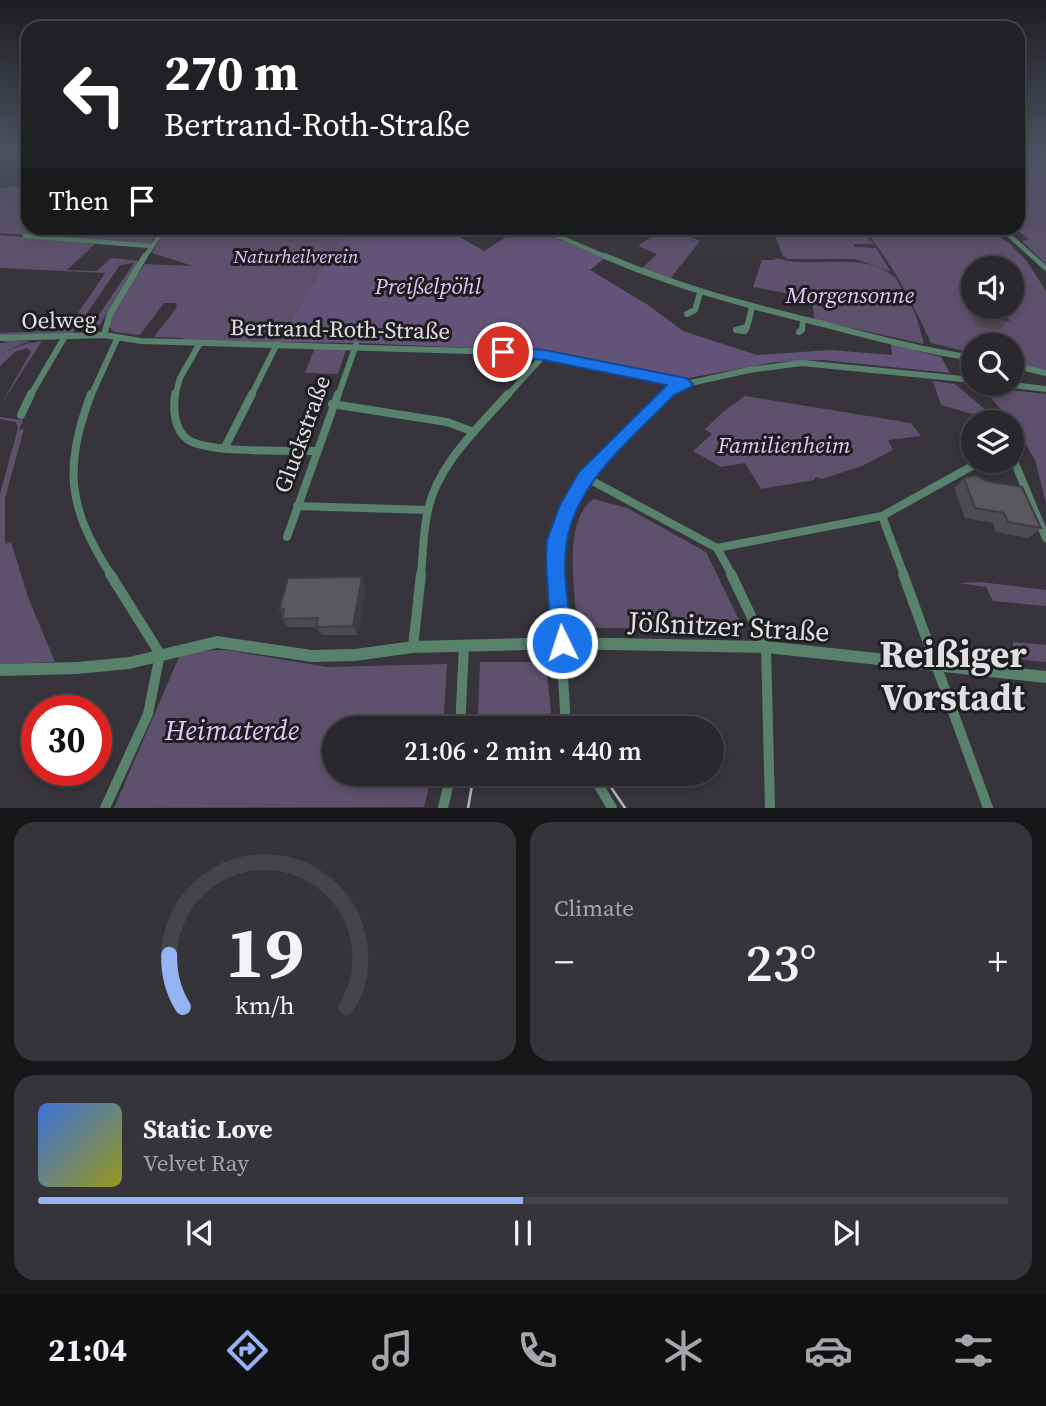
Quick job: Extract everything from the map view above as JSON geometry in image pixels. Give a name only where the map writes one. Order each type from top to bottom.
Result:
[{"type":"street","points":[[104,335],[104,326],[114,305],[160,235]]},
{"type":"street","points":[[554,235],[651,276],[700,293],[928,351],[961,356]]},
{"type":"street","points":[[1008,235],[1046,270]]},
{"type":"street","points":[[25,236],[151,246]]},
{"type":"street","points":[[687,314],[695,310],[700,293]]},
{"type":"street","points":[[747,327],[752,307]]},
{"type":"street","points":[[799,332],[802,330],[803,320]]},
{"type":"street","name":"Oelweg","points":[[0,338],[104,335],[117,339]]},
{"type":"street","points":[[20,415],[39,377],[64,338]]},
{"type":"street","points":[[105,807],[127,762],[154,693],[159,676],[160,654],[100,558],[73,492],[73,459],[83,416],[117,339]]},
{"type":"street","name":"Bertrand-Roth-Straße","points":[[117,339],[356,345],[544,355],[686,384]]},
{"type":"street","points":[[200,343],[175,392],[173,406],[177,425],[189,440],[197,444],[225,447],[316,451]]},
{"type":"street","points":[[225,447],[277,344]]},
{"type":"street","name":"Gluckstraße","points":[[287,537],[332,404],[356,345]]},
{"type":"street","points":[[413,647],[428,510],[444,470],[474,432],[544,355]]},
{"type":"street","points":[[565,716],[557,540],[569,505],[585,477],[669,391],[686,384],[769,366],[802,363],[961,379]]},
{"type":"street","points":[[1024,368],[1046,373]]},
{"type":"street","points":[[1024,386],[1046,389]]},
{"type":"street","points":[[332,404],[447,422],[474,432]]},
{"type":"street","points":[[717,548],[882,516],[961,472]]},
{"type":"street","points":[[1021,473],[1046,538]]},
{"type":"street","points":[[585,477],[717,548],[766,647],[771,807]]},
{"type":"street","points":[[297,506],[428,510]]},
{"type":"street","points":[[882,516],[988,807]]},
{"type":"street","name":"Jößnitzer Straße","points":[[0,670],[77,668],[129,663],[217,642],[312,656],[413,647],[562,643],[766,647],[1046,677]]},
{"type":"street","points":[[461,716],[464,645]]},
{"type":"street","points":[[443,807],[448,786]]},
{"type":"street","points":[[599,786],[612,807]]},
{"type":"green space","points":[[0,189],[21,189],[21,235],[0,233]]},
{"type":"green space","points":[[1025,189],[1046,189],[1046,264],[1022,241],[1029,239],[1024,235]]},
{"type":"green space","points":[[0,235],[95,244],[67,270],[97,271],[111,258],[142,261],[94,333],[86,334],[134,263],[120,265],[72,335],[0,337],[0,333],[42,331],[65,324],[82,307],[105,273],[0,268]]},
{"type":"green space","points":[[23,235],[157,235],[149,246]]},
{"type":"green space","name":"Naturheilverein","points":[[164,235],[342,235],[278,342],[182,341],[183,338],[154,337],[177,307],[176,303],[164,303],[140,335],[114,332],[107,325],[115,306],[145,264],[193,266],[152,253]]},
{"type":"green space","name":"Preißelpöhl","points":[[342,235],[457,235],[484,251],[509,235],[548,235],[605,258],[590,270],[648,305],[683,331],[757,355],[830,350],[892,355],[891,344],[941,357],[950,373],[823,360],[776,362],[677,380],[546,351],[278,342]]},
{"type":"green space","points":[[653,235],[687,235],[700,241],[669,280],[641,269],[657,254],[638,246]]},
{"type":"green space","points":[[775,235],[866,235],[874,244],[854,244],[855,247],[876,248],[891,272],[855,259],[787,259],[783,256]]},
{"type":"green space","points":[[868,235],[997,235],[1022,256],[961,256],[961,319],[1024,319],[1024,258],[1046,291],[1046,370],[1024,365],[1024,333],[961,333],[961,350],[931,343],[901,283]]},
{"type":"green space","name":"Morgensonne","points":[[775,258],[806,262],[852,262],[882,269],[896,278],[916,315],[924,344],[815,320],[811,298],[753,287],[762,260]]},
{"type":"green space","points":[[0,340],[29,341],[1,353],[42,341],[0,406],[31,352],[27,348],[15,352],[0,366],[0,343],[8,342]]},
{"type":"green space","points":[[315,347],[346,350],[338,374],[305,373]]},
{"type":"green space","points":[[933,381],[955,384],[961,389],[961,396],[969,396],[986,410],[961,411],[941,405]]},
{"type":"green space","points":[[1024,392],[1046,394],[1046,503],[1035,460],[1024,442],[1024,410],[1001,410],[989,396],[1024,396]]},
{"type":"green space","name":"Familienheim","points":[[745,396],[911,423],[921,436],[888,440],[893,450],[862,466],[822,479],[816,477],[814,480],[761,489],[745,463],[721,467],[693,451],[712,434],[705,429]]},
{"type":"green space","points":[[0,417],[23,420],[19,430],[24,429],[5,498],[5,544],[11,542],[28,597],[55,662],[0,664],[0,494],[18,428],[16,422]]},
{"type":"green space","points":[[594,499],[627,508],[706,552],[743,628],[582,628],[577,623],[574,593],[574,539],[584,509]]},
{"type":"green space","points":[[980,582],[1046,590],[1046,606],[993,601],[986,587],[958,583]]},
{"type":"green space","points":[[1013,642],[1046,645],[1046,662],[990,657],[986,646],[1013,648]]},
{"type":"green space","name":"Heimaterde","points":[[226,650],[327,667],[447,664],[444,716],[322,716],[322,786],[429,786],[424,807],[114,808],[179,657],[195,651]]},
{"type":"green space","points":[[480,662],[546,664],[551,713],[549,716],[478,714]]},
{"type":"building","points":[[976,475],[986,481],[1022,487],[1041,528],[1008,522],[1004,513],[975,508],[964,478]]},
{"type":"building","points":[[362,577],[353,626],[316,627],[318,618],[282,619],[284,609],[279,610],[288,578]]},
{"type":"tram line","points":[[468,808],[472,786]]},
{"type":"tram line","points":[[610,786],[625,808]]},
{"type":"district","name":"Reißiger Vorstadt","points":[[953,676]]},
{"type":"route","points":[[503,352],[544,355],[686,384],[669,391],[585,477],[569,505],[557,540],[556,559],[562,643]]}]
